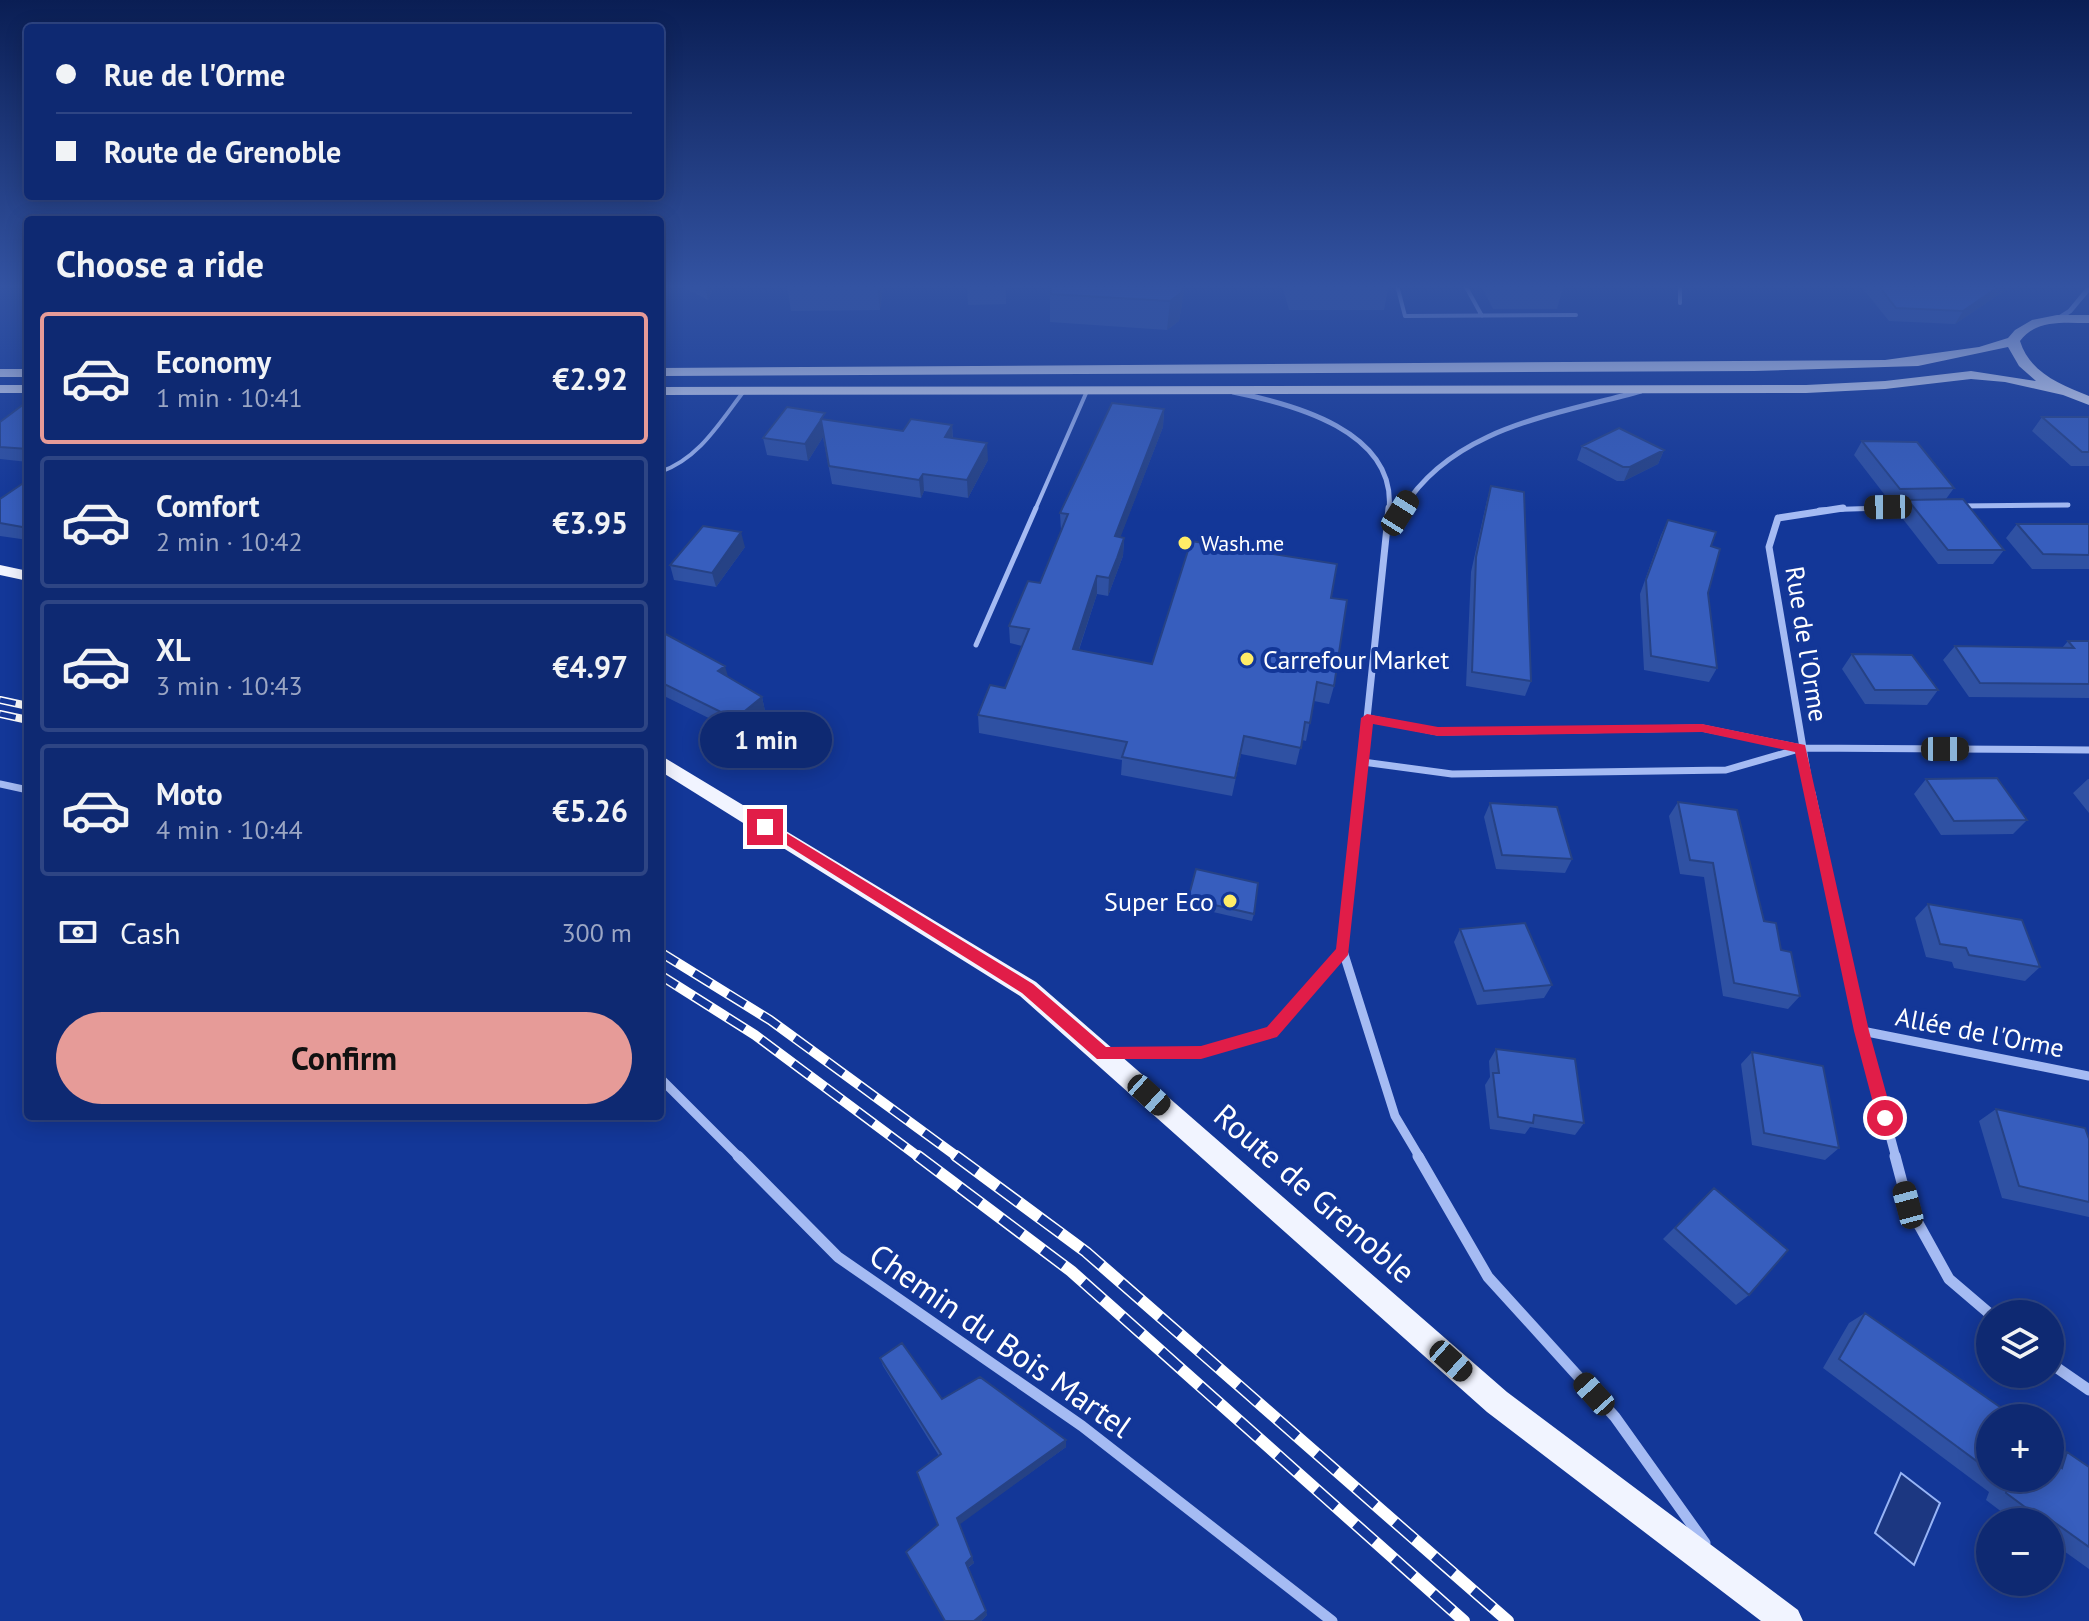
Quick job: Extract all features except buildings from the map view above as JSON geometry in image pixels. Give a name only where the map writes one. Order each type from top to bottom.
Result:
[{"type":"main road","points":[[664,372],[1754,367],[1908,361]]},
{"type":"main road","points":[[2022,361],[2064,391]]},
{"type":"main road","points":[[0,373],[24,373]]},
{"type":"main road","points":[[664,391],[1853,387],[1971,375],[2005,378],[2064,391],[2089,401]]},
{"type":"main road","points":[[0,389],[24,389]]},
{"type":"main road","points":[[0,570],[24,575]]},
{"type":"main road","name":"Route de Grenoble","points":[[664,764],[1028,989],[1497,1402],[1787,1621]]},
{"type":"street","points":[[1387,533],[1431,470],[1464,448],[1506,429],[1649,388]]},
{"type":"street","points":[[1225,391],[1264,397],[1303,410],[1343,429],[1366,447],[1384,468],[1391,489],[1343,951],[1395,1116],[1488,1277],[1615,1417],[1729,1577]]},
{"type":"street","points":[[1948,506],[2068,505]]},
{"type":"street","name":"Rue de l'Orme","points":[[1933,507],[1828,508],[1778,518],[1769,547],[1801,748],[1862,1031],[1908,1205],[1949,1279],[1976,1302]]},
{"type":"street","points":[[1367,718],[1438,732],[1702,728],[1801,748],[2089,750]]},
{"type":"street","points":[[1363,762],[1452,774],[1726,770],[1801,748]]},
{"type":"street","points":[[0,784],[24,789]]},
{"type":"street","points":[[1103,1054],[1201,1053],[1272,1033],[1343,951]]},
{"type":"street","name":"Allée de l'Orme","points":[[1862,1031],[2089,1076]]},
{"type":"street","name":"Chemin du Bois Martel","points":[[664,1082],[838,1257],[1082,1426],[1332,1621]]},
{"type":"street","points":[[2064,1373],[2089,1390]]},
{"type":"lane","points":[[664,471],[674,470],[688,459],[744,391]]},
{"type":"lane","points":[[976,645],[1087,391]]},
{"type":"water","points":[[1901,1473],[1940,1503],[1914,1565],[1875,1533]]},
{"type":"railway","points":[[0,700],[24,705]]},
{"type":"railway","points":[[0,714],[24,719]]},
{"type":"railway","points":[[664,954],[770,1020],[959,1158]]},
{"type":"railway","points":[[664,978],[755,1035],[920,1158]]},
{"type":"railway","points":[[918,1156],[1071,1271],[1464,1621]]},
{"type":"railway","points":[[956,1156],[1086,1252],[1508,1621]]},
{"type":"place","name":"Wash.me","points":[[1185,543]]},
{"type":"place","name":"Carrefour Market","points":[[1247,659]]},
{"type":"place","name":"Super Eco","points":[[1230,901]]},
{"type":"route","points":[[765,827],[1028,989],[1103,1054],[1201,1053],[1272,1033],[1343,951],[1367,718],[1438,732],[1702,728],[1801,748],[1862,1031],[1885,1118]]}]
